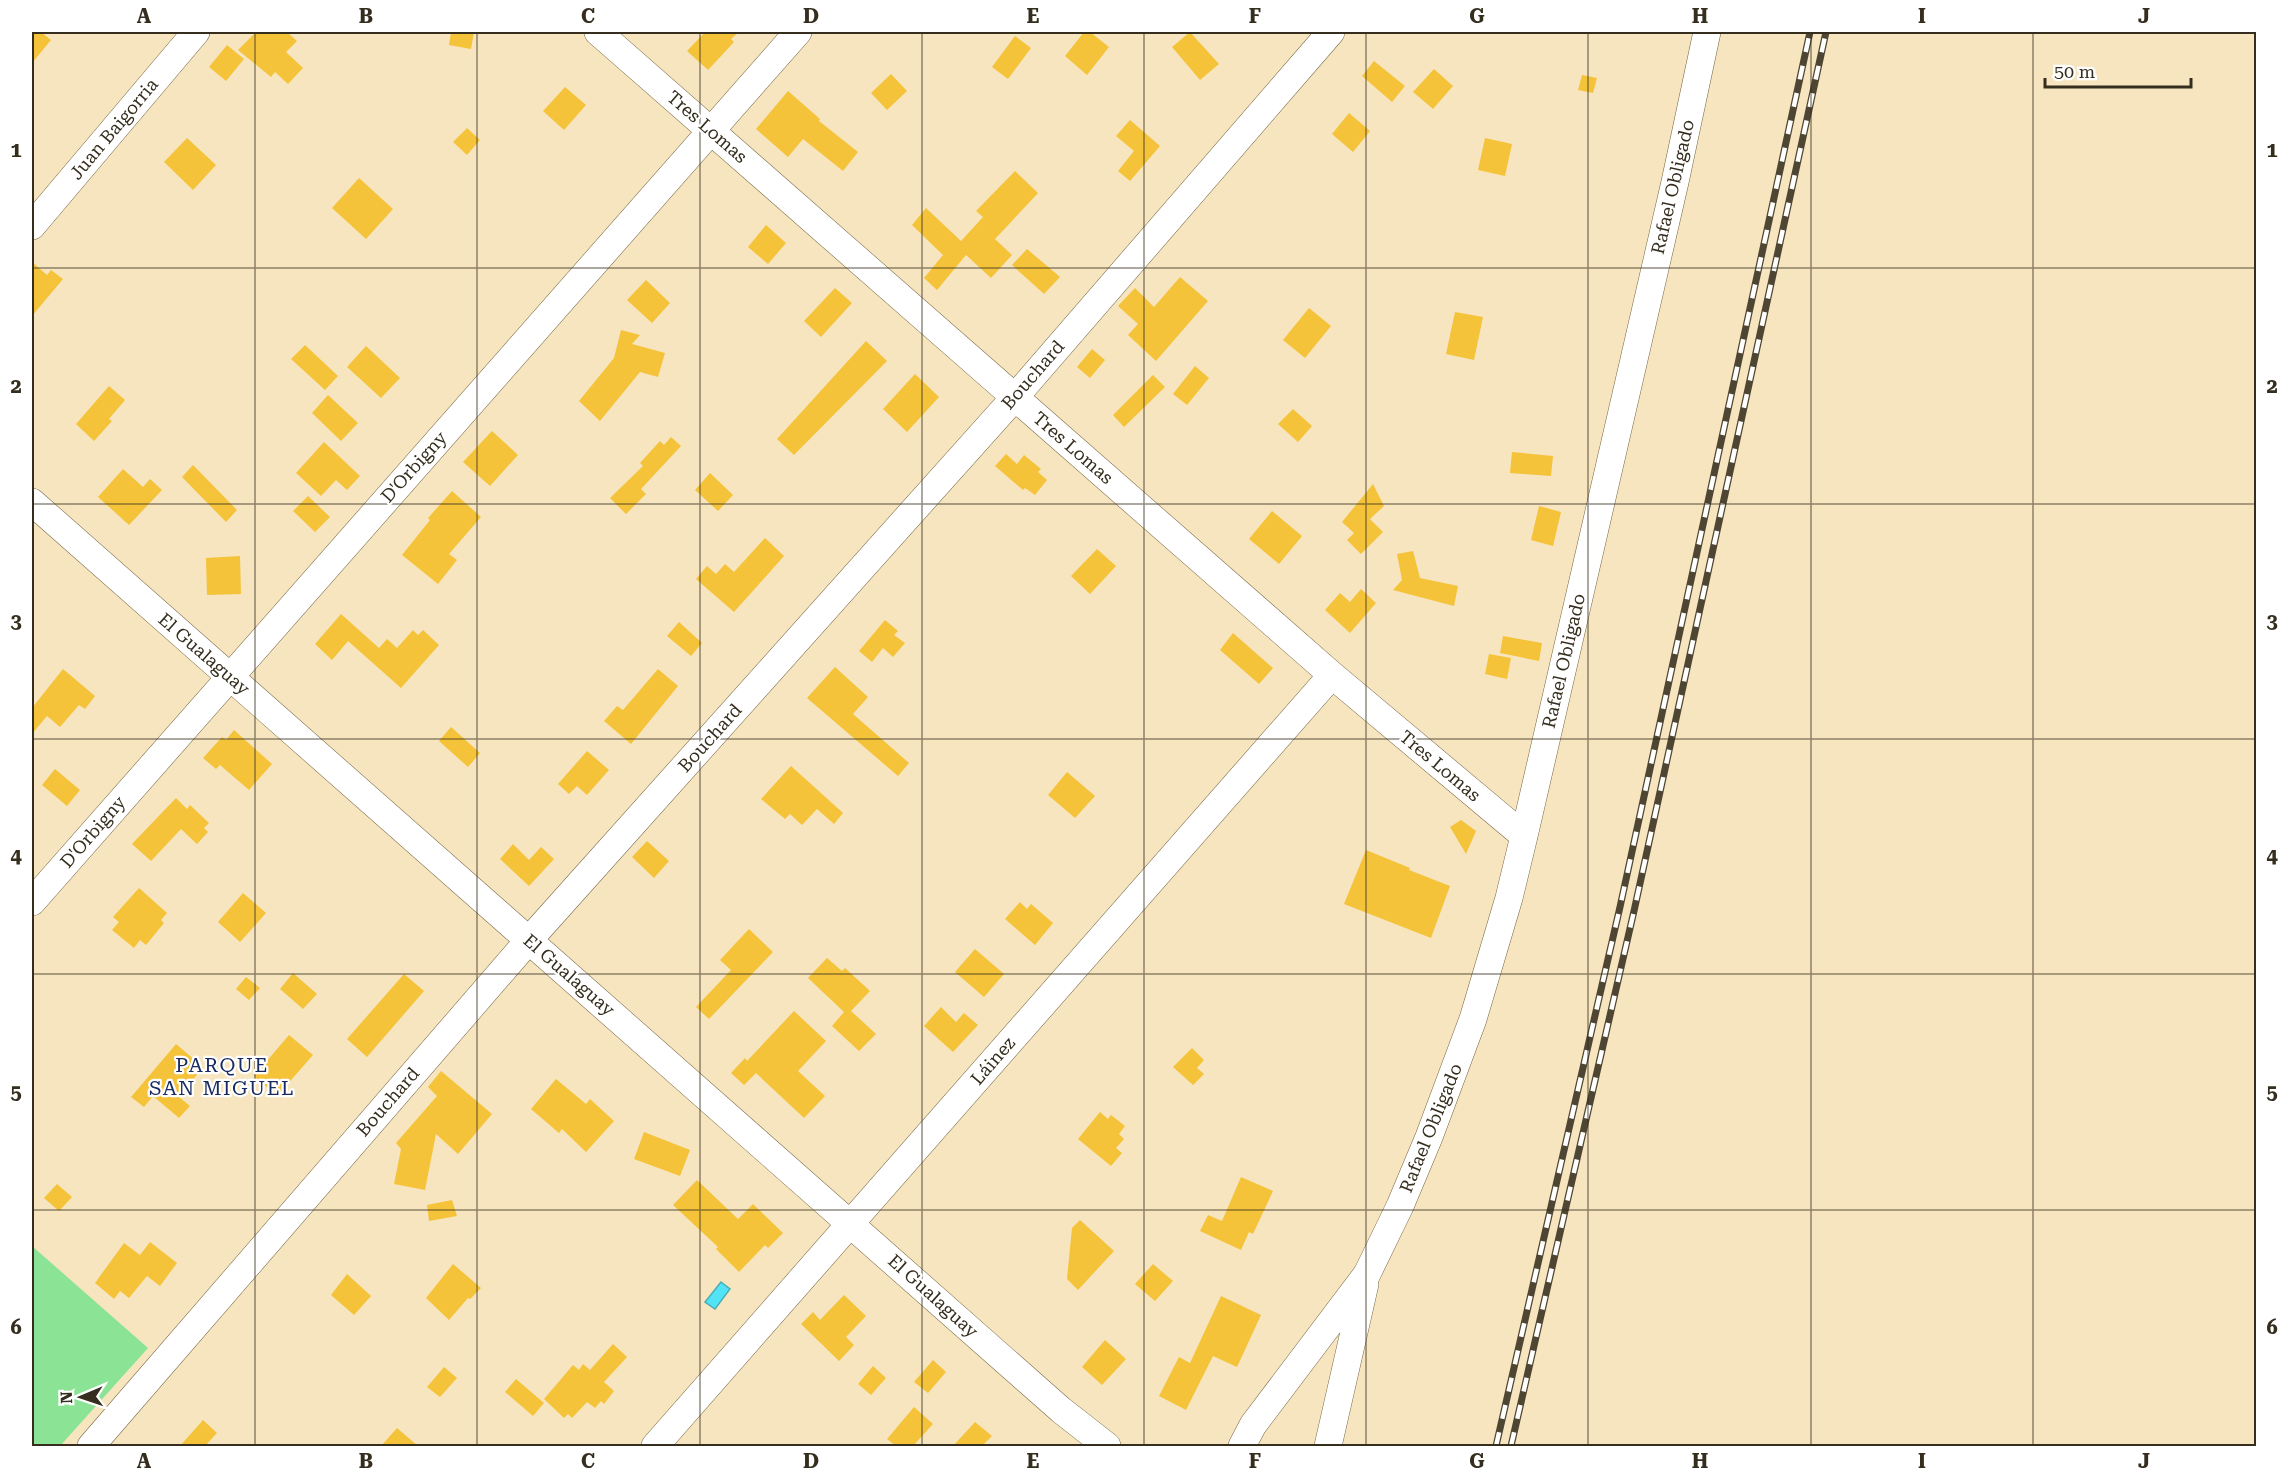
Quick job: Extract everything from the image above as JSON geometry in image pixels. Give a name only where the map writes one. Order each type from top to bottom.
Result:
[{"type":"street","name":"Juan Baigorria","points":[[32,226],[196,32]]},
{"type":"street","name":"Tres Lomas","points":[[598,32],[1332,675],[1524,836]]},
{"type":"street","name":"D'Orbigny","points":[[32,902],[798,32]]},
{"type":"street","name":"Bouchard","points":[[91,1446],[529,939],[1015,397],[1331,32]]},
{"type":"street","name":"Rafael Obligado","points":[[1242,1446],[1252,1425],[1367,1274],[1400,1206],[1452,1078],[1492,958],[1524,836],[1675,182],[1707,32]]},
{"type":"street","name":"El Gualaguay","points":[[32,502],[851,1223],[1052,1403],[1107,1446]]},
{"type":"street","name":"Láinez","points":[[655,1446],[1332,675]]},
{"type":"street","name":"Rafael Obligado","points":[[1328,1446],[1367,1274]]},
{"type":"green space","points":[[32,1246],[148,1348],[60,1446],[32,1446]]},
{"type":"water","points":[[721,1282],[730,1289],[715,1309],[705,1302]]},
{"type":"building","points":[[32,32],[41,32],[51,40],[32,63]]},
{"type":"building","points":[[256,32],[287,32],[297,41],[286,52],[303,68],[288,84],[275,72],[271,77],[238,50]]},
{"type":"building","points":[[451,32],[474,32],[471,49],[449,45]]},
{"type":"building","points":[[705,32],[739,32],[731,39],[734,42],[708,70],[687,51]]},
{"type":"building","points":[[1084,32],[1090,32],[1109,47],[1087,75],[1065,56]]},
{"type":"building","points":[[1190,32],[1219,64],[1200,80],[1172,47]]},
{"type":"building","points":[[1015,36],[1031,48],[1008,79],[992,67]]},
{"type":"building","points":[[227,45],[244,59],[226,81],[209,67]]},
{"type":"building","points":[[1374,61],[1405,86],[1392,102],[1362,76]]},
{"type":"building","points":[[1434,69],[1453,86],[1433,109],[1413,92]]},
{"type":"building","points":[[891,74],[907,91],[887,110],[871,93]]},
{"type":"building","points":[[1582,75],[1597,78],[1593,93],[1578,90]]},
{"type":"building","points":[[565,87],[586,105],[564,130],[543,111]]},
{"type":"building","points":[[788,91],[820,119],[819,121],[858,152],[843,171],[803,139],[788,157],[756,129]]},
{"type":"building","points":[[1349,113],[1370,131],[1353,152],[1332,134]]},
{"type":"building","points":[[1130,120],[1160,146],[1130,181],[1118,171],[1134,151],[1116,136]]},
{"type":"building","points":[[467,128],[480,140],[467,155],[453,142]]},
{"type":"building","points":[[187,138],[216,165],[193,190],[164,162]]},
{"type":"building","points":[[1485,138],[1512,144],[1505,176],[1478,170]]},
{"type":"building","points":[[1015,171],[1038,193],[995,239],[1012,255],[991,278],[966,255],[937,290],[924,278],[943,255],[912,225],[926,208],[961,241],[983,217],[976,211]]},
{"type":"building","points":[[359,178],[393,209],[366,239],[332,208]]},
{"type":"building","points":[[766,225],[786,243],[768,264],[748,247]]},
{"type":"building","points":[[1027,249],[1060,277],[1044,294],[1012,265]]},
{"type":"building","points":[[32,262],[47,275],[51,270],[63,279],[32,316]]},
{"type":"building","points":[[1180,277],[1208,301],[1156,361],[1128,335],[1138,324],[1118,306],[1135,288],[1154,307]]},
{"type":"building","points":[[646,280],[670,303],[652,323],[627,300]]},
{"type":"building","points":[[835,288],[852,303],[821,337],[804,321]]},
{"type":"building","points":[[1309,308],[1331,326],[1305,358],[1283,340]]},
{"type":"building","points":[[1455,312],[1483,317],[1474,360],[1446,354]]},
{"type":"building","points":[[621,330],[640,335],[632,344],[665,353],[658,377],[640,372],[600,421],[579,401],[614,358]]},
{"type":"building","points":[[866,341],[887,361],[794,455],[777,439]]},
{"type":"building","points":[[305,345],[338,376],[325,390],[291,359]]},
{"type":"building","points":[[366,346],[400,378],[381,398],[347,367]]},
{"type":"building","points":[[1092,349],[1105,360],[1090,378],[1077,367]]},
{"type":"building","points":[[1195,366],[1209,378],[1187,405],[1173,394]]},
{"type":"building","points":[[915,374],[939,397],[907,432],[883,409]]},
{"type":"building","points":[[1153,375],[1165,387],[1124,427],[1113,415]]},
{"type":"building","points":[[109,386],[125,400],[109,419],[112,421],[94,441],[76,424]]},
{"type":"building","points":[[328,395],[358,423],[341,441],[312,413]]},
{"type":"building","points":[[1293,409],[1312,426],[1298,442],[1278,424]]},
{"type":"building","points":[[492,431],[518,455],[490,486],[463,462]]},
{"type":"building","points":[[671,437],[681,446],[641,489],[646,494],[626,514],[610,498],[643,466],[640,463],[660,441],[664,445]]},
{"type":"building","points":[[324,442],[360,476],[347,490],[336,480],[321,496],[296,473]]},
{"type":"building","points":[[1512,452],[1553,456],[1551,476],[1510,473]]},
{"type":"building","points":[[1006,454],[1017,464],[1024,455],[1041,469],[1038,472],[1047,480],[1035,495],[1025,488],[1023,490],[995,466]]},
{"type":"building","points":[[193,465],[237,510],[226,522],[182,477]]},
{"type":"building","points":[[123,469],[143,487],[150,479],[162,490],[129,525],[98,497]]},
{"type":"building","points":[[710,473],[733,495],[718,511],[695,490]]},
{"type":"building","points":[[1373,484],[1384,506],[1370,519],[1383,532],[1361,554],[1347,540],[1354,533],[1342,522]]},
{"type":"building","points":[[452,491],[481,517],[449,554],[457,560],[438,584],[402,555],[430,520],[428,518]]},
{"type":"building","points":[[308,496],[330,517],[315,532],[293,511]]},
{"type":"building","points":[[1539,506],[1561,512],[1553,546],[1531,540]]},
{"type":"building","points":[[1272,511],[1302,536],[1279,564],[1249,539]]},
{"type":"building","points":[[765,538],[784,556],[734,612],[696,579],[707,566],[716,574],[725,564],[734,572]]},
{"type":"building","points":[[1097,549],[1116,566],[1090,594],[1071,576]]},
{"type":"building","points":[[1413,551],[1420,578],[1458,586],[1454,606],[1393,590],[1402,580],[1397,554]]},
{"type":"building","points":[[240,556],[241,594],[207,595],[206,558]]},
{"type":"building","points":[[1361,589],[1376,603],[1350,633],[1325,610],[1340,593],[1350,602]]},
{"type":"building","points":[[341,614],[379,648],[387,639],[397,648],[413,630],[418,635],[423,630],[439,645],[401,688],[348,641],[332,660],[315,644]]},
{"type":"building","points":[[885,620],[898,631],[894,635],[905,643],[893,657],[883,648],[872,662],[859,651]]},
{"type":"building","points":[[679,622],[702,643],[691,656],[667,636]]},
{"type":"building","points":[[1233,633],[1273,668],[1259,684],[1220,650]]},
{"type":"building","points":[[1503,636],[1542,643],[1539,661],[1500,653]]},
{"type":"building","points":[[1489,654],[1511,658],[1507,679],[1485,674]]},
{"type":"building","points":[[835,667],[868,697],[853,714],[909,763],[898,776],[807,698]]},
{"type":"building","points":[[63,669],[95,696],[85,709],[79,705],[60,727],[47,716],[32,734],[32,708]]},
{"type":"building","points":[[658,669],[678,686],[631,744],[604,721],[617,706],[623,710]]},
{"type":"building","points":[[451,727],[480,753],[468,767],[439,741]]},
{"type":"building","points":[[234,730],[272,764],[249,790],[220,765],[216,769],[203,758],[222,737],[226,740]]},
{"type":"building","points":[[587,751],[609,770],[587,795],[577,786],[569,794],[558,784]]},
{"type":"building","points":[[791,766],[843,813],[834,824],[817,809],[802,825],[790,814],[785,819],[761,799]]},
{"type":"building","points":[[55,769],[80,790],[67,806],[42,785]]},
{"type":"building","points":[[1067,772],[1095,796],[1075,818],[1048,795]]},
{"type":"building","points":[[176,798],[187,809],[190,805],[209,823],[204,828],[208,832],[197,844],[181,829],[151,861],[132,844]]},
{"type":"building","points":[[1461,820],[1476,831],[1466,854],[1450,827]]},
{"type":"building","points":[[647,841],[669,861],[654,878],[632,857]]},
{"type":"building","points":[[513,844],[529,860],[541,847],[554,859],[529,886],[500,859]]},
{"type":"building","points":[[1366,850],[1450,886],[1431,938],[1344,904]]},
{"type":"building","points":[[139,888],[167,913],[161,920],[164,923],[146,945],[140,940],[134,948],[112,930],[119,922],[113,917]]},
{"type":"building","points":[[243,893],[266,913],[240,942],[218,922]]},
{"type":"building","points":[[1020,902],[1027,909],[1031,904],[1053,923],[1035,945],[1005,919]]},
{"type":"building","points":[[749,929],[773,952],[709,1019],[696,1007],[731,970],[720,960]]},
{"type":"building","points":[[975,949],[1004,974],[984,997],[955,972]]},
{"type":"building","points":[[827,958],[842,971],[845,968],[870,991],[851,1011],[876,1034],[859,1051],[832,1026],[844,1012],[808,978]]},
{"type":"building","points":[[293,973],[317,994],[303,1009],[280,989]]},
{"type":"building","points":[[404,974],[424,991],[367,1057],[347,1039]]},
{"type":"building","points":[[246,977],[260,988],[249,1000],[236,989]]},
{"type":"building","points":[[941,1007],[956,1022],[964,1013],[978,1025],[953,1052],[924,1026]]},
{"type":"building","points":[[794,1011],[826,1041],[798,1071],[825,1096],[804,1118],[756,1073],[744,1085],[731,1073],[745,1058],[747,1061]]},
{"type":"building","points":[[289,1035],[313,1055],[277,1096],[254,1076]]},
{"type":"building","points":[[176,1044],[203,1067],[179,1097],[190,1106],[179,1118],[153,1096],[144,1107],[131,1097]]},
{"type":"building","points":[[1192,1048],[1204,1060],[1197,1068],[1204,1074],[1193,1085],[1173,1067]]},
{"type":"building","points":[[441,1071],[492,1114],[458,1154],[436,1134],[425,1190],[394,1184],[401,1149],[396,1143],[437,1096],[428,1087]]},
{"type":"building","points":[[556,1079],[586,1104],[590,1099],[614,1121],[586,1152],[562,1129],[559,1133],[531,1109]]},
{"type":"building","points":[[1100,1112],[1108,1119],[1111,1115],[1125,1126],[1119,1134],[1124,1139],[1116,1148],[1122,1153],[1111,1166],[1078,1139]]},
{"type":"building","points":[[644,1132],[690,1150],[680,1176],[634,1159]]},
{"type":"building","points":[[1241,1177],[1273,1191],[1253,1234],[1249,1232],[1241,1250],[1200,1231],[1208,1215],[1222,1221]]},
{"type":"building","points":[[697,1180],[738,1219],[753,1204],[783,1233],[768,1248],[765,1245],[739,1272],[716,1249],[718,1247],[673,1205]]},
{"type":"building","points":[[57,1184],[72,1197],[59,1211],[44,1198]]},
{"type":"building","points":[[452,1200],[457,1216],[429,1221],[427,1205]]},
{"type":"building","points":[[1080,1220],[1114,1251],[1078,1290],[1067,1279],[1072,1228]]},
{"type":"building","points":[[150,1242],[177,1263],[160,1286],[147,1276],[129,1298],[120,1291],[114,1299],[95,1283],[124,1243],[140,1255]]},
{"type":"building","points":[[453,1264],[481,1288],[470,1299],[468,1298],[449,1320],[426,1298]]},
{"type":"building","points":[[1153,1264],[1173,1281],[1155,1301],[1135,1284]]},
{"type":"building","points":[[347,1274],[371,1296],[354,1315],[331,1295]]},
{"type":"building","points":[[844,1295],[866,1316],[846,1337],[854,1345],[839,1361],[801,1324],[813,1312],[820,1320]]},
{"type":"building","points":[[1221,1296],[1261,1315],[1237,1367],[1213,1356],[1186,1410],[1159,1396],[1179,1357],[1190,1363]]},
{"type":"building","points":[[1105,1340],[1126,1359],[1102,1385],[1082,1367]]},
{"type":"building","points":[[613,1344],[627,1357],[604,1382],[614,1391],[604,1404],[601,1401],[595,1408],[587,1402],[572,1418],[568,1414],[564,1418],[544,1399],[573,1365],[579,1370],[583,1364],[590,1370]]},
{"type":"building","points":[[933,1360],[946,1372],[928,1393],[914,1382]]},
{"type":"building","points":[[873,1366],[886,1378],[871,1395],[858,1384]]},
{"type":"building","points":[[444,1367],[457,1378],[440,1397],[427,1387]]},
{"type":"building","points":[[516,1379],[544,1403],[533,1416],[505,1392]]},
{"type":"building","points":[[914,1407],[933,1424],[913,1446],[896,1446],[887,1439]]},
{"type":"building","points":[[203,1420],[217,1433],[205,1446],[180,1446]]},
{"type":"building","points":[[975,1422],[992,1436],[982,1446],[953,1446]]},
{"type":"building","points":[[397,1428],[418,1446],[381,1446]]},
{"type":"railway","points":[[1496,1446],[1620,907],[1810,32]]},
{"type":"railway","points":[[1511,1446],[1634,911],[1826,32]]},
{"type":"district","name":"PARQUE SAN MIGUEL","points":[[222,1076]]}]
